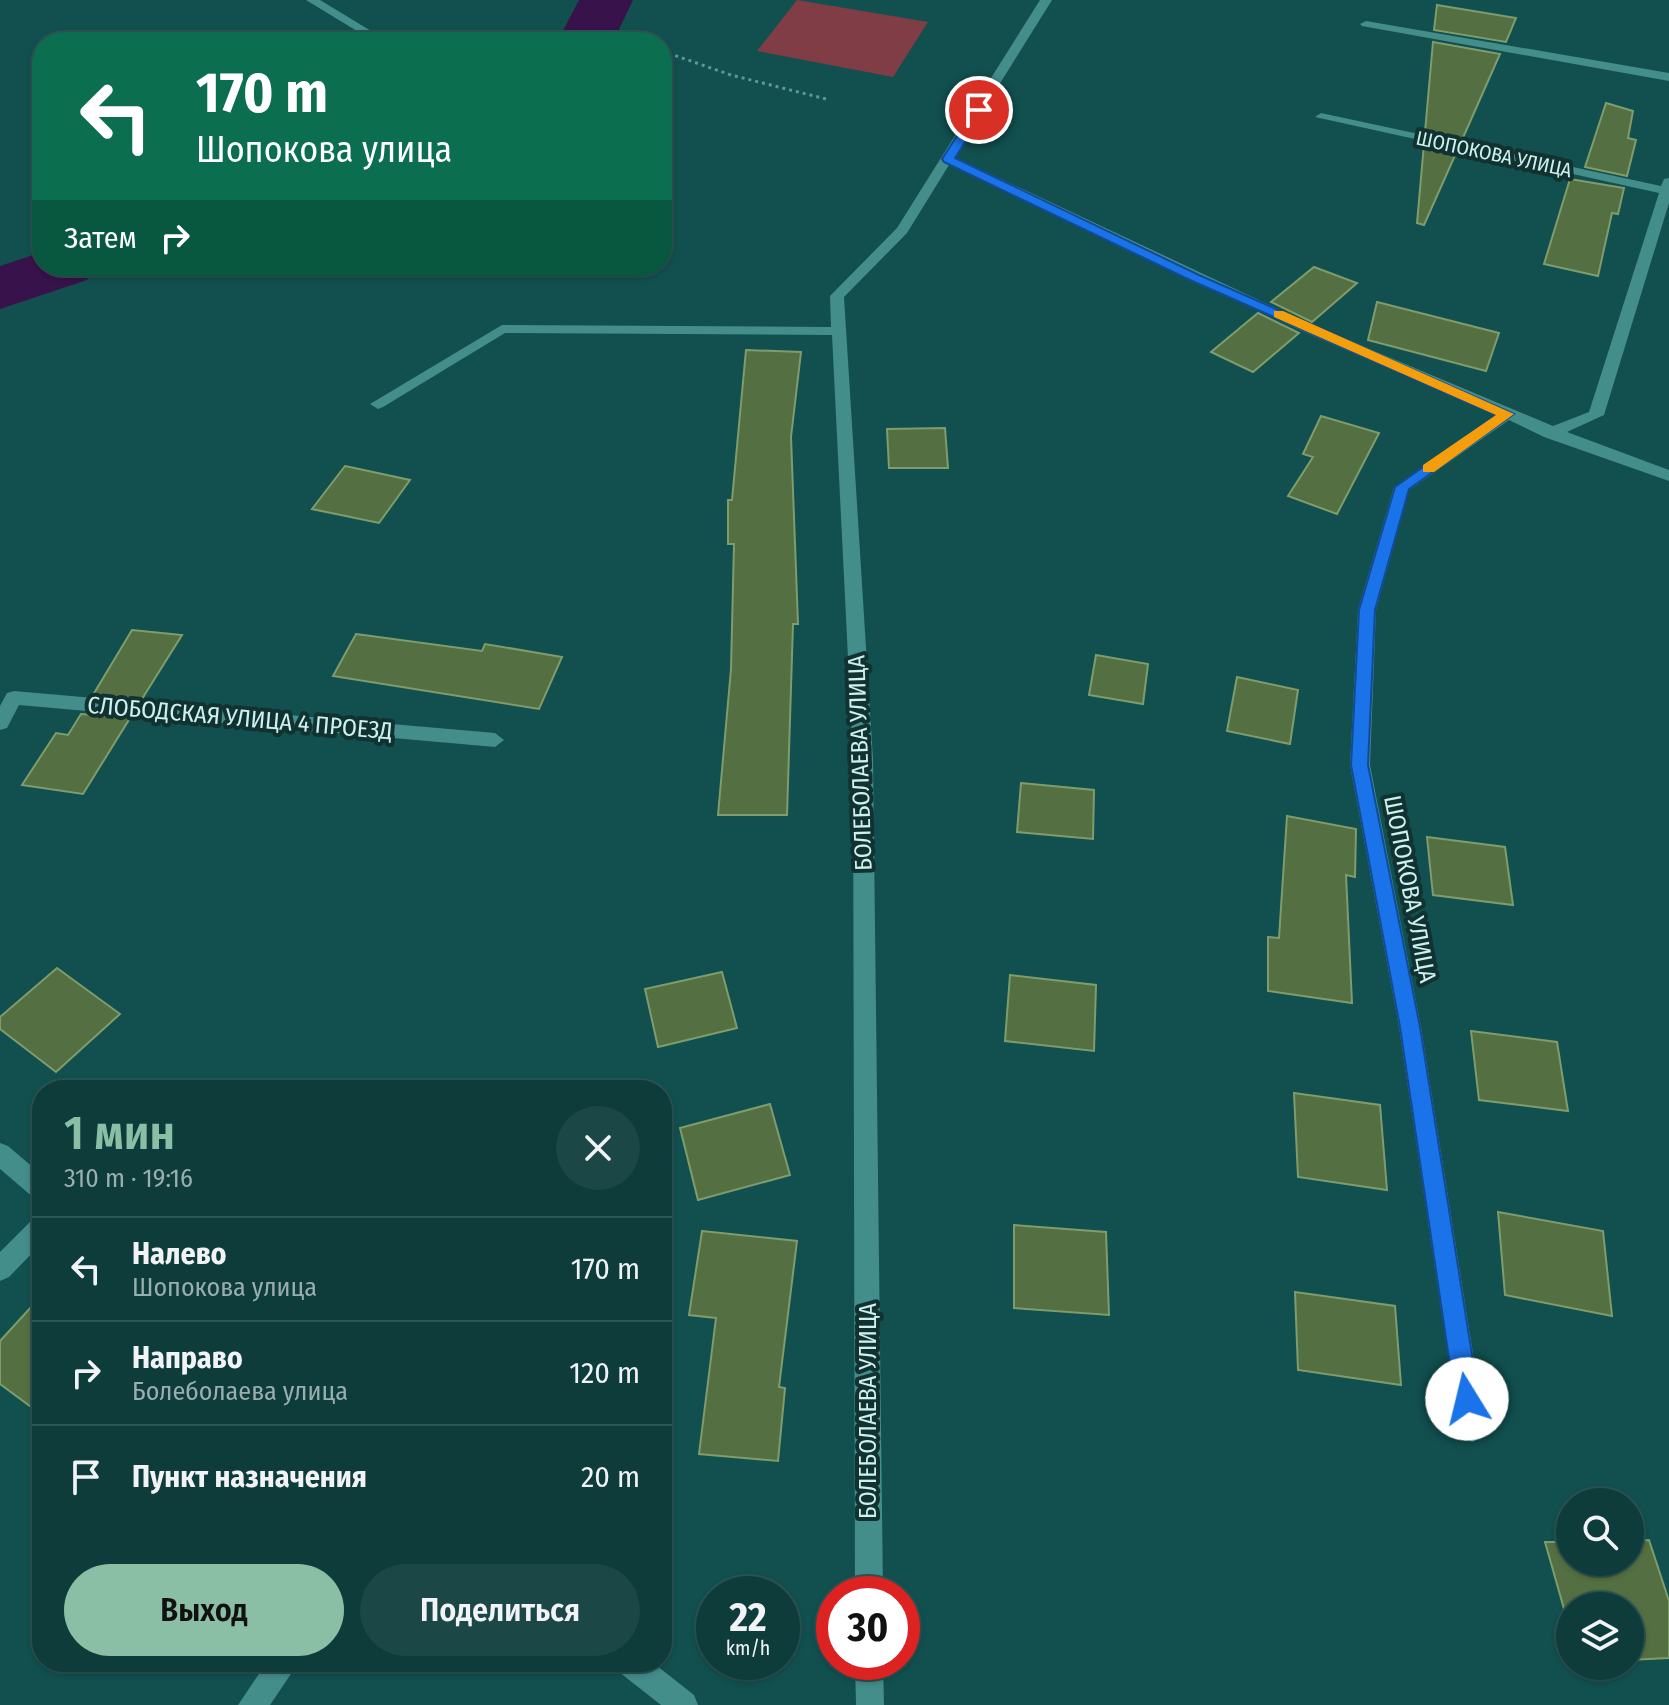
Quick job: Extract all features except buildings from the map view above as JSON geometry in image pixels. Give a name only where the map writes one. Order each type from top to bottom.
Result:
[{"type":"street","points":[[312,0],[366,32]]},
{"type":"street","name":"БОЛЕБОЛАЕВА УЛИЦА","points":[[869,1576],[863,759],[837,296],[902,230],[1046,0]]},
{"type":"street","points":[[1366,24],[1669,77]]},
{"type":"street","name":"ШОПОКОВА УЛИЦА","points":[[1321,117],[1668,186],[1596,415],[1550,433]]},
{"type":"street","points":[[948,159],[1195,277],[1550,433],[1669,476]]},
{"type":"street","points":[[378,404],[502,329],[839,331]]},
{"type":"street","name":"ШОПОКОВА УЛИЦА","points":[[1472,1429],[1410,1027],[1360,765],[1367,610],[1402,487],[1507,414]]},
{"type":"street","name":"СЛОБОДСКАЯ УЛИЦА 4 ПРОЕЗД","points":[[0,723],[14,698],[495,740]]},
{"type":"street","points":[[0,1154],[32,1181]]},
{"type":"street","points":[[0,1269],[32,1236]]},
{"type":"street","points":[[252,1705],[277,1672]]},
{"type":"street","points":[[642,1672],[684,1705]]},
{"type":"street","points":[[869,1680],[870,1705]]},
{"type":"path","points":[[672,54],[731,75],[826,99]]},
{"type":"shaded area","points":[[797,0],[928,22],[893,77],[757,51]]},
{"type":"waterway","points":[[590,32],[606,0]]},
{"type":"waterway","points":[[0,289],[36,276]]},
{"type":"slow traffic","points":[[1278,314],[1507,414],[1429,469]]},
{"type":"route","points":[[979,110],[948,159],[1195,277],[1507,414],[1402,487],[1367,610],[1360,765],[1410,1027],[1467,1399]]}]
